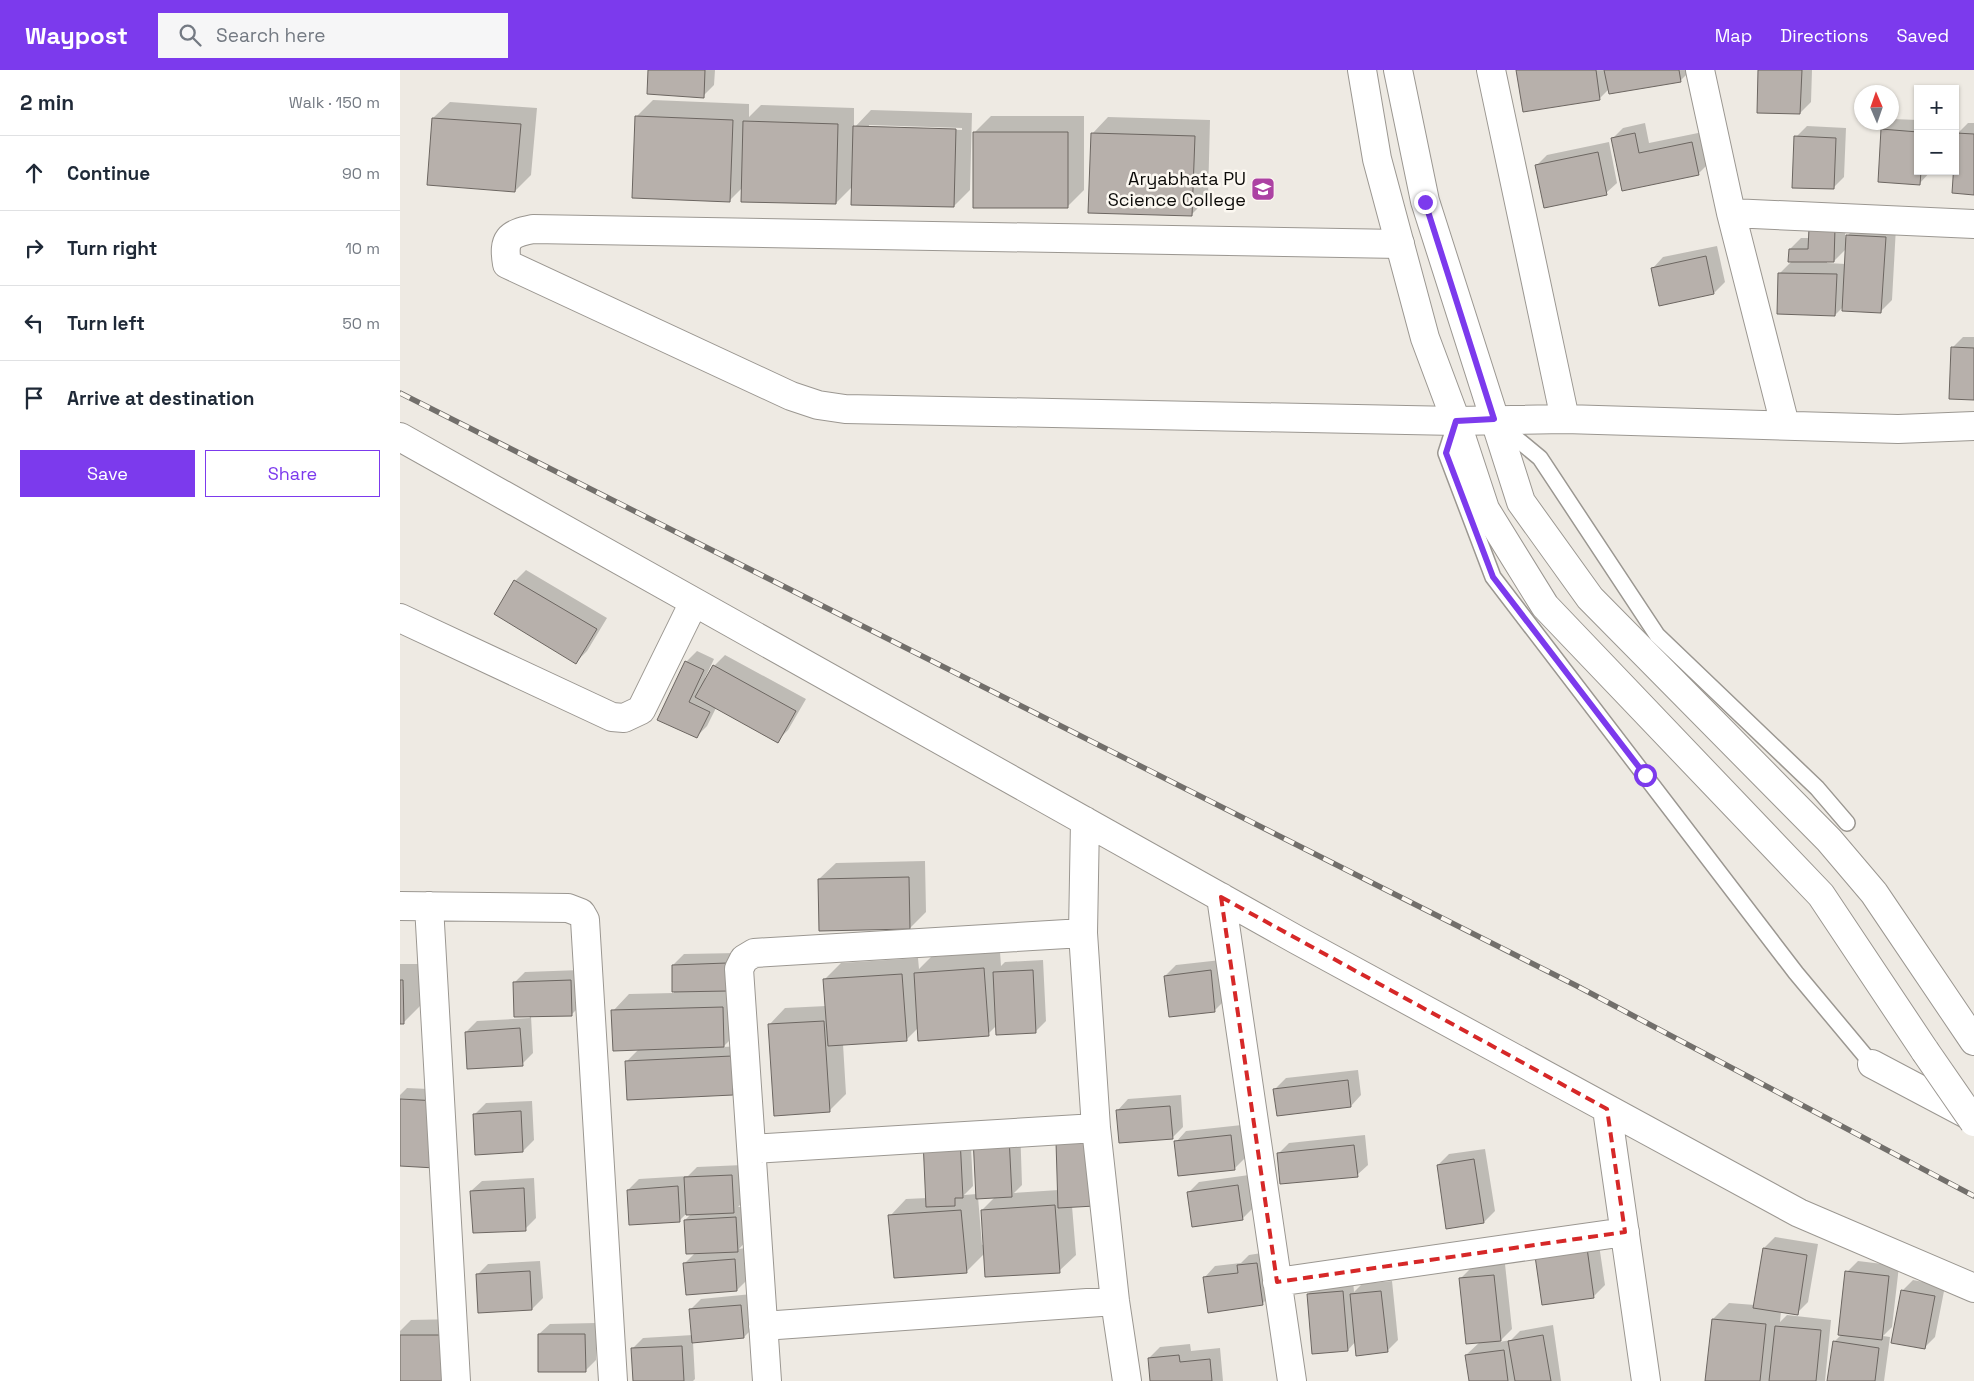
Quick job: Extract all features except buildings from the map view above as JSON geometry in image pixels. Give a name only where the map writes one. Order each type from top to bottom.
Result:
[{"type":"street","points":[[1362,70],[1377,159],[1425,338],[1456,421],[1484,509],[1545,606],[1821,895],[1974,1122]]},
{"type":"street","points":[[1398,70],[1425,202],[1521,502],[1590,598],[1829,840],[1874,893],[1971,1036]]},
{"type":"street","points":[[1491,70],[1565,420]]},
{"type":"street","points":[[1700,70],[1731,213],[1785,425]]},
{"type":"street","points":[[1731,213],[1974,224]]},
{"type":"street","points":[[1400,244],[532,229],[518,232],[510,238],[504,248],[507,264],[791,396],[818,405],[845,409],[1456,421],[1494,419],[1565,420],[1898,429],[1974,426]]},
{"type":"street","points":[[400,437],[1221,897],[1607,1109],[1800,1213],[1974,1288]]},
{"type":"street","points":[[400,618],[612,717],[624,718],[641,710],[694,602]]},
{"type":"street","points":[[1085,821],[1083,933],[1096,1128],[1115,1301],[1127,1381]]},
{"type":"street","points":[[1221,897],[1292,1381]]},
{"type":"street","points":[[400,906],[568,908],[581,913],[585,920],[613,1381]]},
{"type":"street","points":[[429,906],[456,1381]]},
{"type":"street","points":[[767,1381],[739,969],[744,959],[754,953],[1083,933]]},
{"type":"street","points":[[1872,1064],[1974,1118]]},
{"type":"street","points":[[1607,1109],[1646,1381]]},
{"type":"street","points":[[752,1149],[1096,1128]]},
{"type":"street","points":[[1277,1282],[1624,1232]]},
{"type":"street","points":[[763,1326],[1115,1301]]},
{"type":"lane","points":[[1494,419],[1540,458],[1657,635],[1817,788],[1847,823]]},
{"type":"lane","points":[[1456,421],[1446,453],[1493,577],[1796,973],[1872,1064]]},
{"type":"highlighted area","points":[[1221,897],[1607,1109],[1625,1232],[1277,1282]]},
{"type":"railway","points":[[400,393],[1577,986],[1974,1196]]},
{"type":"place","name":"Aryabhata PU Science College","points":[[1263,189]]},
{"type":"route","points":[[1425,202],[1494,419],[1456,421],[1446,453],[1493,577],[1645,775]]}]
